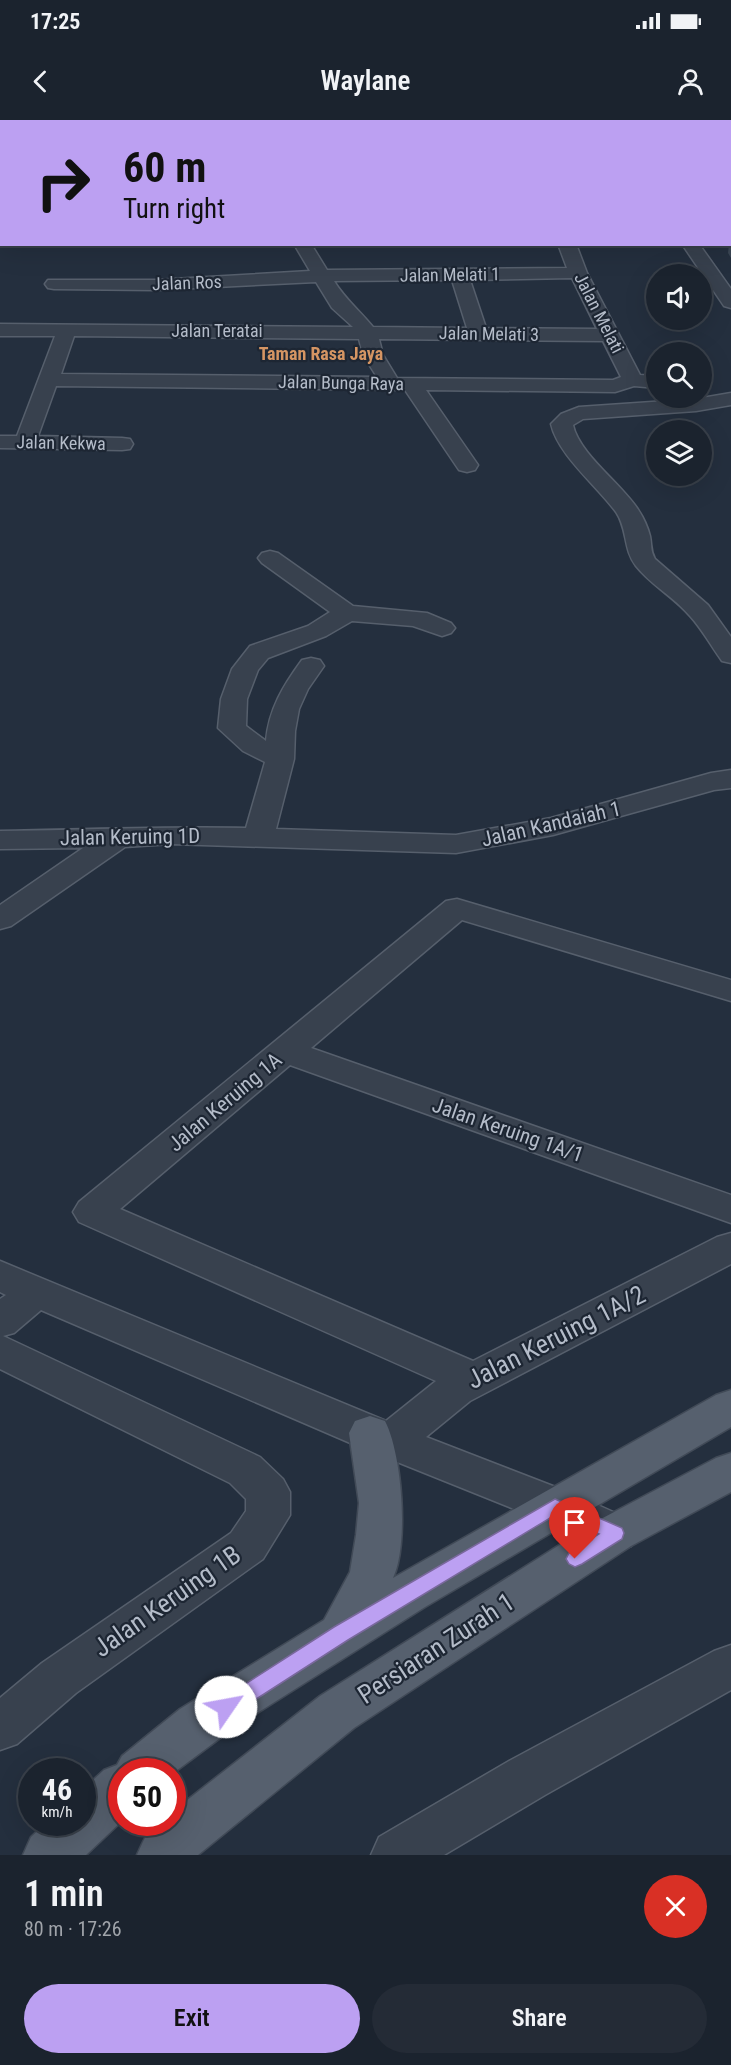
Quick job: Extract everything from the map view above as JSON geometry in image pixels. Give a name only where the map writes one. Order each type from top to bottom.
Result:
[{"type":"main road","points":[[154,1758],[168,1744],[341,1634],[555,1506],[731,1407]]},
{"type":"main road","points":[[341,1634],[372,1574],[381,1503],[380,1437]]},
{"type":"main road","name":"Persiaran Zurah 1","points":[[162,1855],[172,1844],[337,1712],[615,1533],[731,1471]]},
{"type":"main road","points":[[49,1855],[108,1800]]},
{"type":"street","points":[[303,246],[339,304],[354,316],[367,332],[373,356],[401,384],[467,465]]},
{"type":"street","name":"Jalan Melati","points":[[568,246],[633,380]]},
{"type":"street","points":[[691,246],[731,302]]},
{"type":"street","name":"Jalan Melati 1","points":[[321,276],[579,273]]},
{"type":"street","points":[[459,274],[478,334]]},
{"type":"street","name":"Jalan Ros","points":[[54,284],[202,284],[321,276]]},
{"type":"street","points":[[202,284],[225,331]]},
{"type":"street","name":"Jalan Teratai","points":[[0,330],[367,332]]},
{"type":"street","points":[[25,442],[67,330]]},
{"type":"street","points":[[257,331],[280,382]]},
{"type":"street","name":"Jalan Melati 3","points":[[367,332],[611,335]]},
{"type":"street","name":"Jalan Bunga Raya","points":[[49,380],[605,386],[615,386],[633,380],[646,381]]},
{"type":"street","points":[[721,399],[696,405],[579,413],[562,424],[564,433],[580,455],[627,512],[638,536],[638,550],[646,563],[699,610],[731,655]]},
{"type":"street","name":"Jalan Kekwa","points":[[0,442],[123,444]]},
{"type":"street","points":[[270,558],[347,613],[413,618],[428,621],[442,628]]},
{"type":"street","points":[[280,759],[253,745],[232,728],[234,699],[245,669],[259,651],[317,631],[347,613]]},
{"type":"street","points":[[259,837],[280,759],[280,732],[287,700],[311,666]]},
{"type":"street","name":"Jalan Kandaiah 1","points":[[259,837],[456,844],[556,827],[693,787],[731,779]]},
{"type":"street","name":"Jalan Keruing 1D","points":[[0,840],[117,839],[171,835],[259,837]]},
{"type":"street","points":[[0,919],[117,839]]},
{"type":"street","name":"Jalan Keruing 1A","points":[[473,1379],[92,1212],[457,908],[731,991]]},
{"type":"street","name":"Jalan Keruing 1A/1","points":[[285,1051],[731,1209]]},
{"type":"street","name":"Jalan Keruing 1A/2","points":[[380,1437],[473,1379],[731,1247]]},
{"type":"street","points":[[0,1322],[18,1284],[380,1437],[555,1506],[615,1533]]},
{"type":"street","name":"Jalan Keruing 1B","points":[[0,1351],[245,1470],[268,1492],[268,1515],[247,1546],[59,1678],[0,1728]]},
{"type":"street","points":[[397,1855],[527,1778],[727,1672]]},
{"type":"district","name":"Taman Rasa Jaya","points":[[321,354]]},
{"type":"route","points":[[226,1707],[341,1634],[555,1506],[615,1533],[575,1559]]}]
